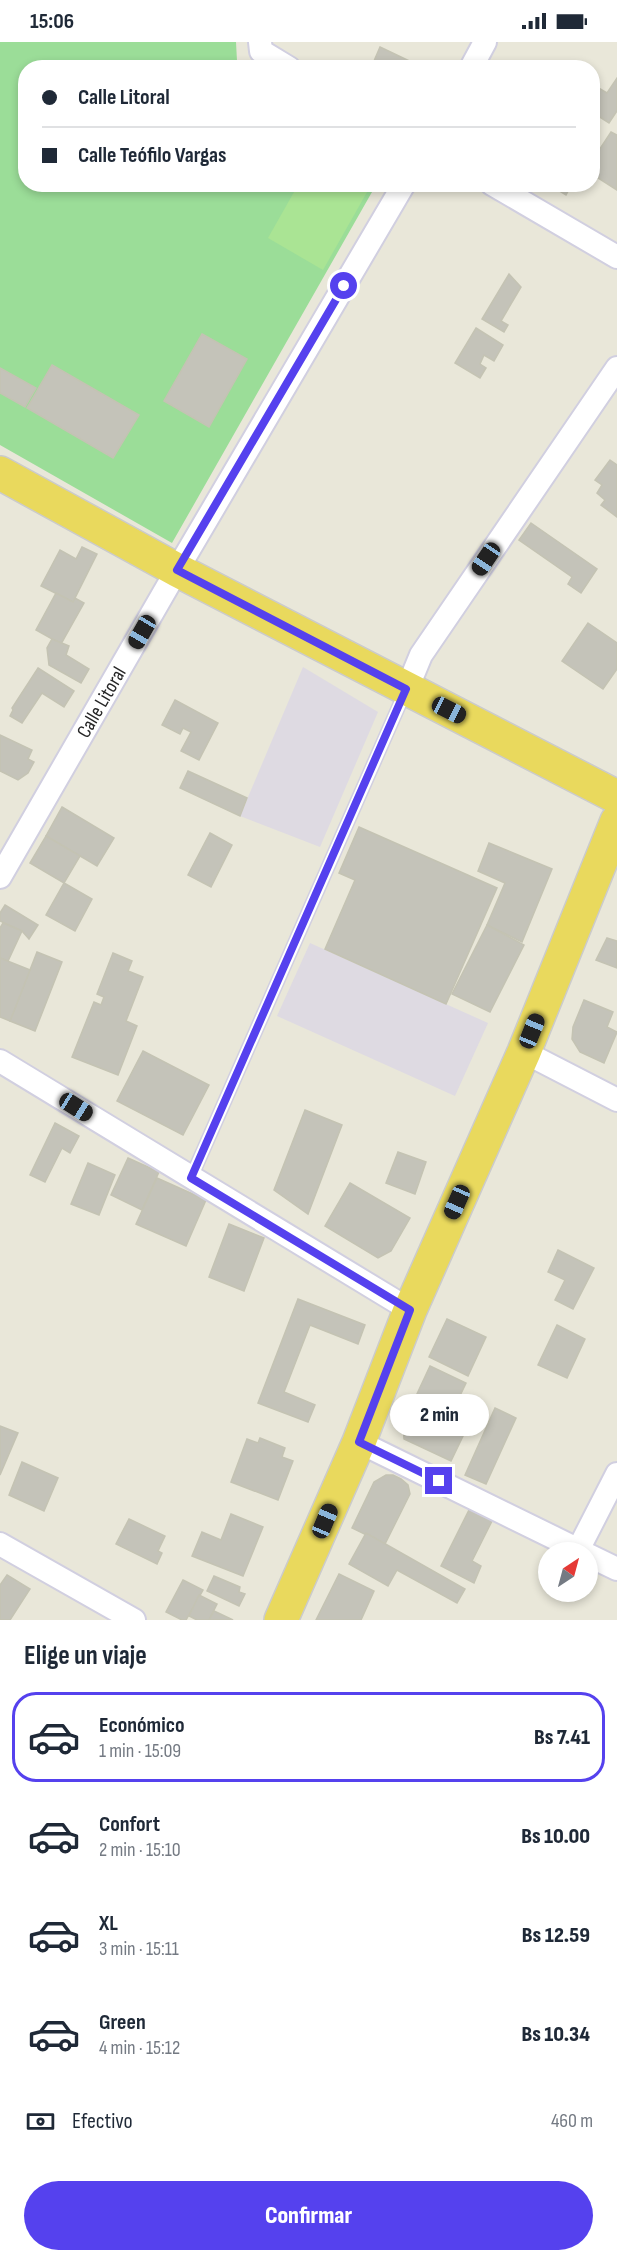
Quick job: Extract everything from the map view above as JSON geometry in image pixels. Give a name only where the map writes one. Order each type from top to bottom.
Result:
[{"type":"highway","points":[[0,473],[177,570],[617,797]]},
{"type":"highway","points":[[281,1620],[359,1442],[410,1310],[524,1052],[617,821]]},
{"type":"street","points":[[260,42],[261,51],[276,60]]},
{"type":"street","points":[[475,60],[485,42]]},
{"type":"street","name":"Calle Litoral","points":[[0,877],[399,192]]},
{"type":"street","points":[[506,192],[617,257]]},
{"type":"street","points":[[406,689],[421,655],[617,368]]},
{"type":"street","points":[[524,1052],[617,1100]]},
{"type":"street","points":[[0,1061],[410,1310]]},
{"type":"street","points":[[359,1442],[563,1542]]},
{"type":"street","points":[[587,1542],[617,1473]]},
{"type":"street","points":[[0,1544],[134,1620]]},
{"type":"street","points":[[598,1560],[617,1569]]},
{"type":"lane","points":[[191,1178],[406,689]]},
{"type":"shaded area","points":[[303,667],[378,712],[320,847],[240,816]]},
{"type":"shaded area","points":[[310,943],[488,1023],[455,1096],[277,1016]]},
{"type":"green space","points":[[0,42],[236,42],[237,60],[18,60],[18,192],[372,192],[172,543],[0,445]]},
{"type":"green space","points":[[294,192],[367,192],[323,270],[268,238]]},
{"type":"building","points":[[380,47],[407,60],[374,60]]},
{"type":"building","points":[[617,78],[617,111],[609,123],[600,117],[600,89],[607,93]]},
{"type":"building","points":[[611,132],[617,135],[617,190],[600,179],[600,149]]},
{"type":"building","points":[[509,274],[521,287],[501,321],[508,325],[504,332],[482,319]]},
{"type":"building","points":[[476,328],[503,345],[494,361],[484,355],[480,364],[486,368],[480,378],[455,363]]},
{"type":"building","points":[[202,334],[247,359],[209,427],[164,401]]},
{"type":"building","points":[[52,365],[139,415],[113,458],[27,408]]},
{"type":"building","points":[[0,368],[36,388],[25,407],[0,393]]},
{"type":"building","points":[[610,460],[617,465],[617,517],[601,505],[605,500],[597,493],[602,485],[595,480]]},
{"type":"building","points":[[531,523],[597,569],[581,593],[568,584],[572,577],[519,540]]},
{"type":"building","points":[[82,547],[97,554],[73,602],[41,586],[60,550],[76,559]]},
{"type":"building","points":[[56,593],[73,602],[75,598],[84,603],[61,644],[36,630]]},
{"type":"building","points":[[588,623],[617,643],[617,669],[603,689],[562,661]]},
{"type":"building","points":[[52,639],[69,646],[66,655],[89,669],[81,683],[49,665],[47,648]]},
{"type":"building","points":[[38,668],[74,691],[64,707],[42,693],[22,723],[10,716],[12,708]]},
{"type":"building","points":[[175,700],[218,723],[199,760],[181,751],[191,732],[183,728],[180,734],[162,725]]},
{"type":"building","points":[[0,735],[32,750],[28,759],[34,762],[28,773],[18,780],[0,771]]},
{"type":"building","points":[[188,771],[247,798],[240,816],[180,788]]},
{"type":"building","points":[[62,807],[114,838],[97,866],[46,836]]},
{"type":"building","points":[[359,827],[497,888],[446,1004],[325,949],[355,880],[339,873]]},
{"type":"building","points":[[210,833],[232,845],[211,887],[188,875]]},
{"type":"building","points":[[46,836],[80,856],[64,883],[30,863]]},
{"type":"building","points":[[489,843],[552,869],[522,942],[487,925],[505,883],[478,871]]},
{"type":"building","points":[[64,883],[92,899],[75,931],[46,915]]},
{"type":"building","points":[[5,905],[38,925],[29,939],[22,931],[0,921],[0,913]]},
{"type":"building","points":[[3,923],[22,931],[8,961],[0,958],[0,928]]},
{"type":"building","points":[[487,925],[524,945],[490,1012],[452,994]]},
{"type":"building","points":[[607,938],[617,941],[617,968],[596,960]]},
{"type":"building","points":[[37,952],[62,962],[35,1031],[10,1021]]},
{"type":"building","points":[[113,953],[132,961],[128,971],[143,977],[126,1021],[137,1026],[118,1075],[72,1057],[94,1002],[101,1005],[104,997],[97,994]]},
{"type":"building","points":[[0,958],[30,970],[10,1021],[0,1017]]},
{"type":"building","points":[[584,1000],[613,1012],[607,1027],[617,1032],[604,1063],[580,1052],[572,1039],[573,1027]]},
{"type":"building","points":[[143,1051],[209,1085],[183,1135],[117,1101]]},
{"type":"building","points":[[305,1110],[342,1125],[308,1214],[274,1190]]},
{"type":"building","points":[[55,1123],[79,1136],[70,1153],[62,1148],[45,1182],[30,1175]]},
{"type":"building","points":[[398,1152],[426,1162],[415,1194],[386,1183]]},
{"type":"building","points":[[128,1158],[159,1172],[142,1210],[111,1195]]},
{"type":"building","points":[[88,1163],[115,1175],[99,1215],[71,1204]]},
{"type":"building","points":[[157,1178],[206,1200],[186,1246],[136,1224]]},
{"type":"building","points":[[350,1183],[410,1218],[391,1251],[378,1258],[325,1226]]},
{"type":"building","points":[[229,1224],[264,1238],[244,1291],[209,1277]]},
{"type":"building","points":[[558,1250],[594,1268],[573,1309],[555,1300],[565,1280],[548,1272]]},
{"type":"building","points":[[298,1299],[365,1325],[358,1344],[310,1325],[284,1392],[315,1405],[308,1422],[258,1403]]},
{"type":"building","points":[[447,1319],[486,1337],[468,1376],[429,1357]]},
{"type":"building","points":[[557,1325],[585,1339],[567,1378],[538,1365]]},
{"type":"building","points":[[430,1366],[466,1383],[445,1427],[463,1436],[451,1461],[404,1439],[403,1424]]},
{"type":"building","points":[[495,1408],[516,1418],[486,1484],[465,1475]]},
{"type":"building","points":[[0,1426],[18,1433],[0,1475]]},
{"type":"building","points":[[260,1438],[285,1448],[282,1457],[293,1461],[278,1500],[231,1482],[247,1439],[258,1443]]},
{"type":"building","points":[[22,1462],[58,1478],[44,1511],[9,1495]]},
{"type":"building","points":[[386,1475],[393,1475],[401,1479],[408,1485],[410,1494],[385,1544],[352,1528],[374,1482]]},
{"type":"building","points":[[469,1510],[492,1521],[472,1561],[481,1566],[474,1583],[441,1566]]},
{"type":"building","points":[[231,1514],[263,1527],[243,1576],[192,1556],[202,1532],[221,1540]]},
{"type":"building","points":[[129,1519],[165,1536],[158,1551],[162,1553],[157,1564],[116,1544]]},
{"type":"building","points":[[366,1533],[465,1589],[457,1603],[397,1570],[388,1586],[349,1564]]},
{"type":"building","points":[[339,1574],[374,1591],[361,1620],[316,1620]]},
{"type":"building","points":[[7,1575],[30,1589],[10,1620],[0,1620],[0,1585]]},
{"type":"building","points":[[214,1576],[240,1587],[239,1592],[245,1594],[239,1606],[207,1591]]},
{"type":"building","points":[[183,1580],[203,1590],[186,1620],[166,1612]]},
{"type":"building","points":[[199,1595],[217,1604],[209,1620],[197,1620],[189,1616]]},
{"type":"building","points":[[214,1611],[233,1620],[209,1620]]},
{"type":"route","points":[[344,286],[177,570],[406,689],[191,1178],[410,1310],[359,1442],[439,1481]]}]
